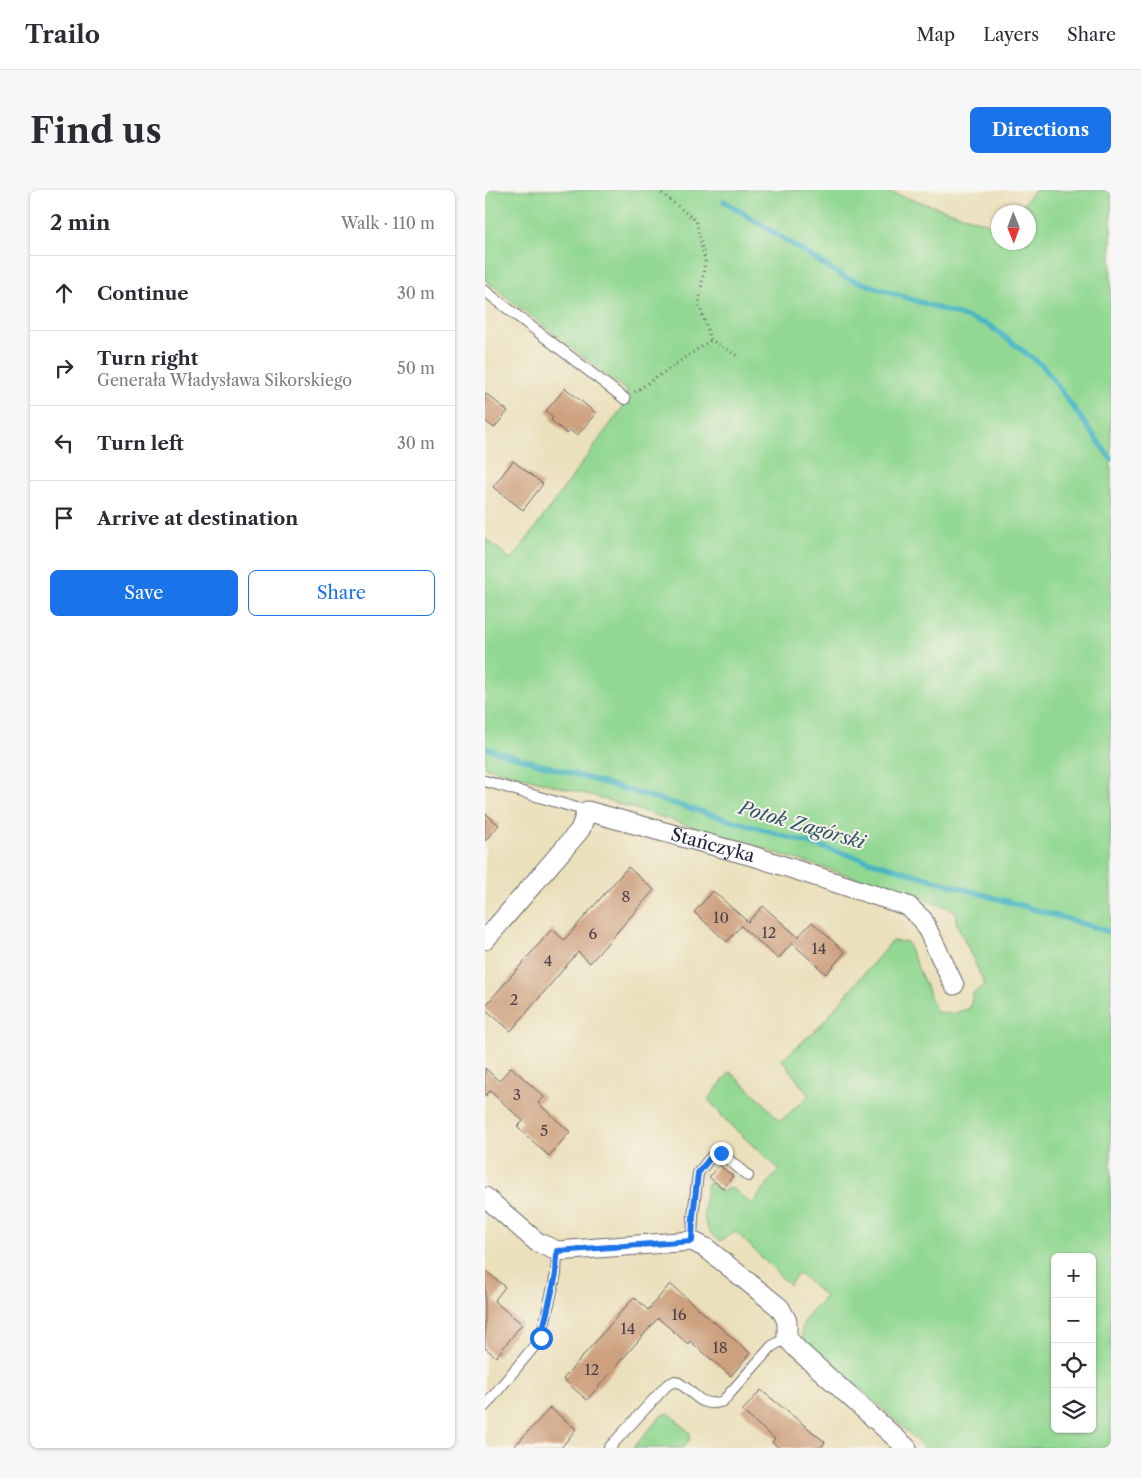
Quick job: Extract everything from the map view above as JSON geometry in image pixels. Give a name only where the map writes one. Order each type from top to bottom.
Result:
[{"type":"street","points":[[485,940],[580,830],[587,811]]},
{"type":"street","name":"Stańczyka","points":[[587,811],[756,857],[908,906],[923,920],[954,985]]},
{"type":"street","points":[[485,1197],[537,1242],[557,1251],[692,1241],[706,1248],[780,1308],[787,1321],[787,1338],[907,1448]]},
{"type":"lane","points":[[485,292],[625,399]]},
{"type":"lane","points":[[485,781],[587,811]]},
{"type":"lane","points":[[692,1241],[698,1173],[711,1157],[721,1153],[748,1176]]},
{"type":"lane","points":[[485,1406],[541,1338],[556,1274],[557,1251]]},
{"type":"lane","points":[[609,1448],[667,1385],[675,1381],[683,1384],[703,1402],[713,1405],[723,1401],[772,1346],[787,1338]]},
{"type":"path","points":[[658,190],[696,221],[705,261],[699,305],[711,340],[739,357]]},
{"type":"path","points":[[625,399],[711,340]]},
{"type":"green space","points":[[485,190],[883,190],[991,225],[991,250],[1036,250],[1036,205],[1023,205],[1034,190],[1111,190],[1111,1442],[1105,1448],[924,1448],[888,1413],[804,1342],[802,1328],[804,1322],[825,1296],[799,1273],[789,1285],[735,1231],[720,1241],[708,1229],[705,1222],[704,1207],[708,1182],[722,1192],[730,1187],[752,1204],[779,1169],[727,1122],[708,1099],[730,1072],[760,1099],[780,1121],[809,1096],[782,1060],[818,1028],[892,941],[907,942],[937,1012],[952,1014],[970,1008],[973,993],[985,985],[956,922],[956,911],[924,899],[594,796],[485,767],[485,538],[512,560],[622,408],[627,391],[485,280]]},
{"type":"green space","points":[[669,1413],[690,1433],[689,1441],[683,1448],[633,1448],[661,1416]]},
{"type":"building","points":[[565,388],[596,413],[577,436],[570,430],[567,434],[551,420],[553,417],[546,411]]},
{"type":"building","points":[[485,393],[508,411],[494,428],[485,421]]},
{"type":"building","points":[[513,461],[543,484],[523,510],[493,487]]},
{"type":"building","points":[[485,813],[499,825],[485,841]]},
{"type":"building","points":[[628,867],[654,890],[590,963],[578,952],[511,1031],[485,1009],[485,1006],[552,929],[564,940]]},
{"type":"building","points":[[713,891],[748,922],[763,906],[798,937],[812,922],[845,952],[826,974],[792,943],[778,959],[741,926],[727,942],[694,912]]},
{"type":"building","points":[[511,1067],[544,1097],[538,1103],[570,1132],[549,1156],[517,1127],[523,1121],[490,1091],[485,1096],[485,1068],[499,1081]]},
{"type":"building","points":[[719,1165],[733,1176],[723,1188],[709,1177]]},
{"type":"building","points":[[485,1270],[505,1287],[494,1301],[522,1324],[496,1357],[485,1348]]},
{"type":"building","points":[[670,1284],[750,1353],[731,1376],[690,1341],[688,1344],[658,1318],[587,1400],[563,1379],[634,1297],[648,1310]]},
{"type":"building","points":[[761,1390],[825,1442],[821,1448],[779,1448],[772,1442],[775,1439],[742,1411]]},
{"type":"building","points":[[550,1408],[576,1429],[561,1448],[513,1448]]},
{"type":"waterway","points":[[724,201],[844,277],[989,325],[1043,366],[1111,459]]},
{"type":"waterway","name":"Potok Zagórski","points":[[485,748],[1111,932]]},
{"type":"route","points":[[541,1338],[556,1274],[557,1251],[577,1248],[692,1241],[698,1173],[711,1157],[721,1153]]}]
